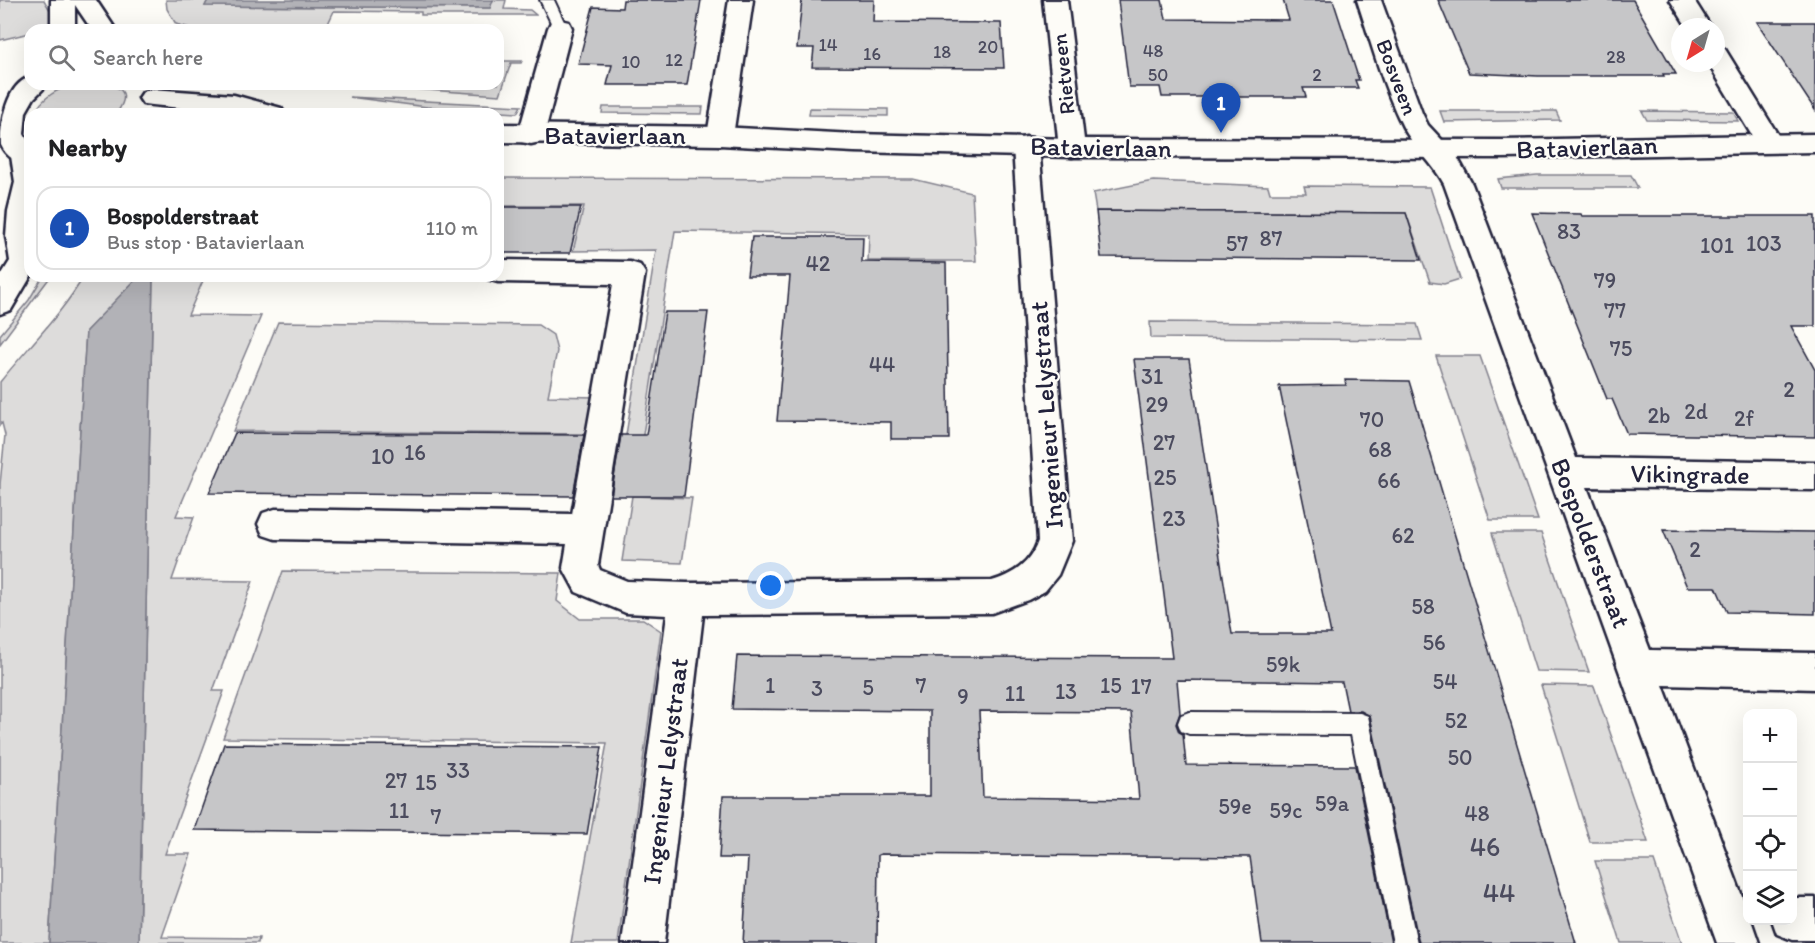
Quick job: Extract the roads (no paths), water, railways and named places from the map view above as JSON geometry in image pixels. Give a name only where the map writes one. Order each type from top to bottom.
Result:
[{"type":"street","points":[[63,0],[63,24]]},
{"type":"street","points":[[84,0],[88,2],[101,24]]},
{"type":"street","points":[[720,136],[741,0]]},
{"type":"street","name":"Rietveen","points":[[1055,0],[1072,148]]},
{"type":"street","name":"Bosveen","points":[[1369,0],[1403,100],[1418,130],[1434,148]]},
{"type":"street","points":[[1682,0],[1693,18]]},
{"type":"street","name":"Batavierlaan","points":[[531,135],[560,28]]},
{"type":"street","points":[[1725,70],[1769,142]]},
{"type":"street","points":[[24,170],[15,149],[1,133],[1,123],[6,104],[26,90]]},
{"type":"street","points":[[150,99],[234,104],[249,108]]},
{"type":"street","name":"Batavierlaan","points":[[504,133],[720,136],[854,143],[1072,148],[1502,149],[1815,142]]},
{"type":"street","name":"Ingenieur Lelystraat","points":[[504,271],[630,273],[585,529],[580,568],[588,581],[626,597],[687,599],[992,597],[1018,589],[1037,578],[1049,561],[1055,541],[1026,146]]},
{"type":"street","name":"Bospolderstraat","points":[[1434,148],[1446,162],[1458,184],[1564,472],[1738,926]]},
{"type":"street","points":[[24,203],[20,236],[24,248]]},
{"type":"street","points":[[0,302],[24,262]]},
{"type":"street","name":"Vikingrade","points":[[1564,472],[1815,476]]},
{"type":"street","points":[[275,524],[585,529]]},
{"type":"street","name":"Ingenieur Lelystraat","points":[[643,943],[687,599]]},
{"type":"street","points":[[1638,667],[1815,671]]},
{"type":"street","points":[[1797,919],[1815,920]]},
{"type":"lane","name":"Batavierlaan","points":[[547,0],[560,28]]},
{"type":"lane","points":[[1190,723],[1360,724],[1406,943]]},
{"type":"place","name":"Bospolderstraat","points":[[1221,133]]}]
